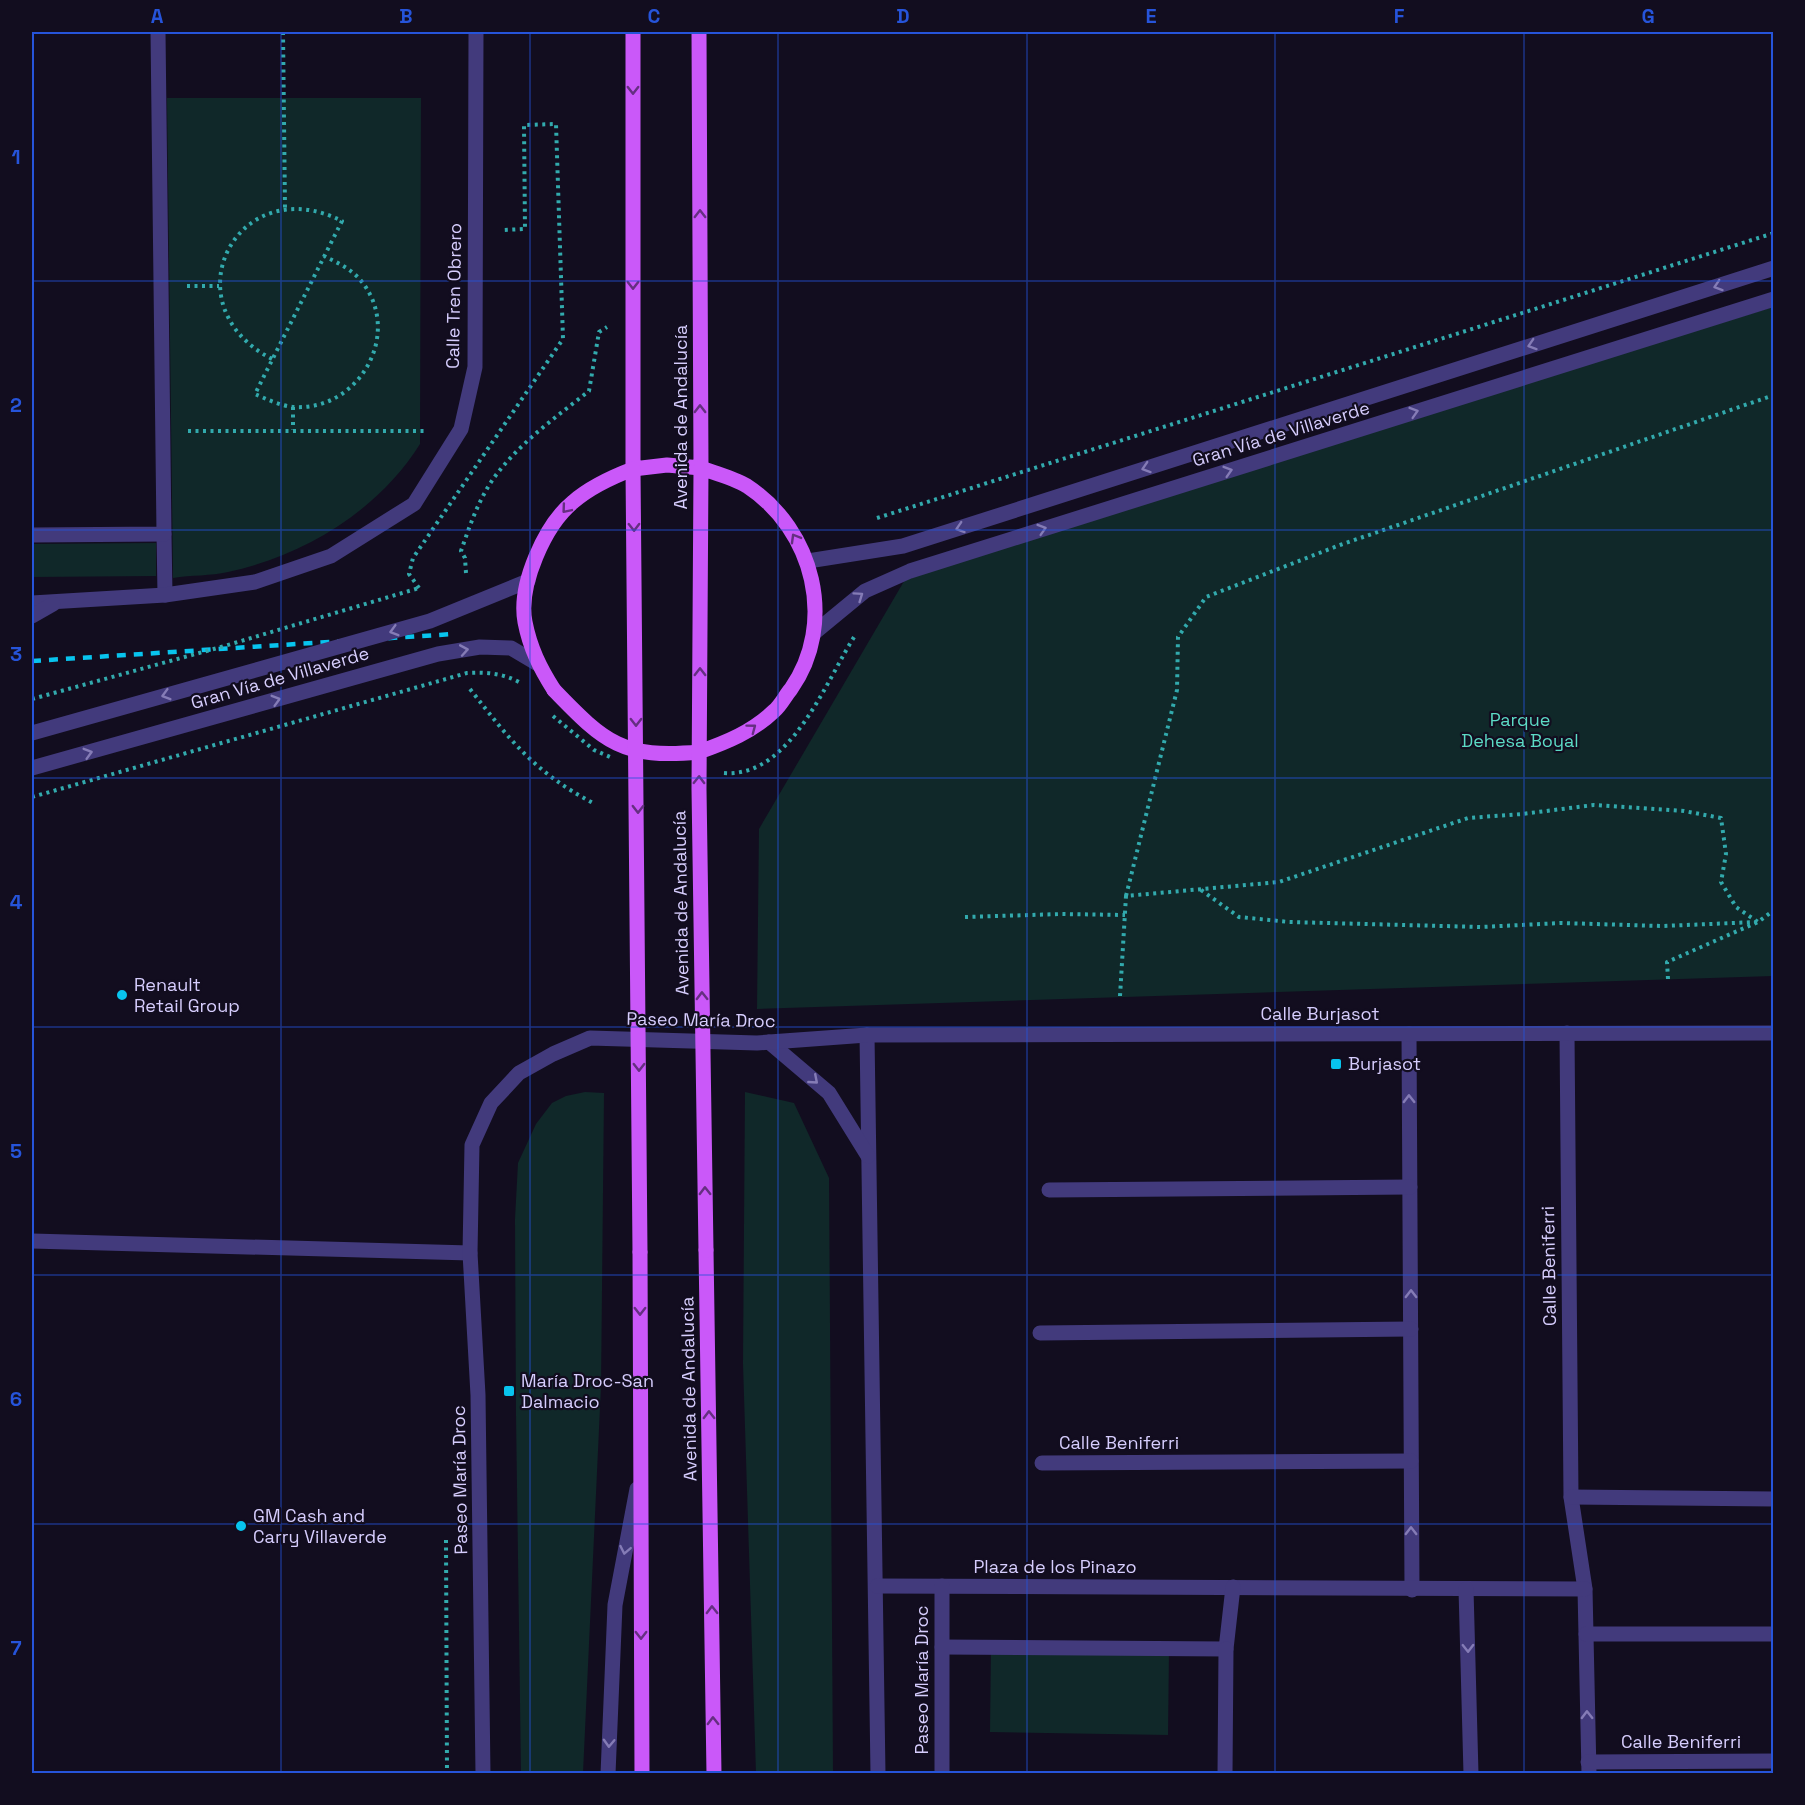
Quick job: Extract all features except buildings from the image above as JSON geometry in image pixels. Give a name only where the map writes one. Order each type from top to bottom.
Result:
[{"type":"main road","points":[[633,32],[633,469],[642,1773]]},
{"type":"main road","name":"Avenida de Andalucía","points":[[699,32],[699,752],[714,1773]]},
{"type":"main road","points":[[667,465],[700,468],[746,486],[784,518],[808,561],[816,597],[814,633],[801,674],[776,710],[741,737],[699,752],[668,755],[636,751],[613,743],[584,721],[554,690],[537,664],[525,620],[528,581],[543,538],[572,502],[610,477],[633,469],[667,465]]},
{"type":"street","points":[[158,32],[165,595]]},
{"type":"street","name":"Calle Tren Obrero","points":[[32,603],[61,599],[165,595],[255,582],[331,556],[414,504],[461,429],[475,367],[476,32]]},
{"type":"street","name":"Gran Vía de Villaverde","points":[[808,561],[903,546],[1773,268]]},
{"type":"street","name":"Gran Vía de Villaverde","points":[[814,633],[865,591],[910,571],[1773,299]]},
{"type":"street","points":[[32,535],[164,534]]},
{"type":"street","name":"Gran Vía de Villaverde","points":[[32,733],[430,621],[528,581]]},
{"type":"street","points":[[32,616],[61,599]]},
{"type":"street","name":"Gran Vía de Villaverde","points":[[32,768],[438,654],[480,647],[511,648],[537,664]]},
{"type":"street","name":"Calle Beniferri","points":[[1567,1033],[1571,1497],[1586,1589],[1588,1768],[1773,1761]]},
{"type":"street","name":"Calle Burjasot","points":[[867,1035],[1773,1033]]},
{"type":"street","points":[[1409,1034],[1412,1590]]},
{"type":"street","points":[[867,1035],[878,1773]]},
{"type":"street","name":"Paseo María Droc","points":[[483,1773],[478,1395],[470,1253],[472,1145],[491,1103],[519,1073],[590,1038],[770,1042],[867,1035]]},
{"type":"street","points":[[770,1042],[829,1093],[869,1159]]},
{"type":"street","points":[[1049,1190],[1410,1187]]},
{"type":"street","points":[[32,1241],[470,1253]]},
{"type":"street","points":[[1040,1333],[1411,1329]]},
{"type":"street","name":"Calle Beniferri","points":[[1042,1463],[1411,1461]]},
{"type":"street","points":[[608,1773],[615,1605],[641,1472]]},
{"type":"street","points":[[1571,1497],[1773,1499]]},
{"type":"street","name":"Plaza de los Pinazo","points":[[877,1586],[1586,1589]]},
{"type":"street","name":"Paseo María Droc","points":[[942,1586],[942,1773]]},
{"type":"street","points":[[1225,1773],[1226,1649],[1233,1587]]},
{"type":"street","points":[[1466,1589],[1471,1773]]},
{"type":"street","points":[[1586,1634],[1773,1634]]},
{"type":"street","points":[[942,1647],[1226,1649]]},
{"type":"path","points":[[283,32],[285,209]]},
{"type":"path","points":[[32,699],[221,648],[419,588],[409,574],[413,558],[563,339],[556,124],[524,125],[525,229],[504,230]]},
{"type":"path","points":[[272,359],[238,335],[224,313],[219,286],[224,260],[237,236],[254,220],[276,210],[300,207],[324,212],[342,221],[324,256],[272,359],[255,394],[293,407],[320,404],[345,393],[364,375],[376,350],[378,326],[374,303],[362,282],[344,266],[324,256]]},
{"type":"path","points":[[877,518],[1773,233]]},
{"type":"path","points":[[161,286],[219,286]]},
{"type":"path","points":[[466,573],[465,558],[460,551],[473,515],[496,475],[537,432],[589,391],[599,332]]},
{"type":"path","points":[[1120,996],[1126,896],[1177,690],[1178,637],[1206,597],[1341,545],[1773,395]]},
{"type":"path","points":[[293,407],[293,430]]},
{"type":"path","points":[[163,431],[426,430]]},
{"type":"path","points":[[470,689],[524,755],[549,777],[593,803]]},
{"type":"path","points":[[1126,896],[1278,882],[1468,818],[1594,805],[1684,811],[1721,818],[1726,854],[1721,882],[1736,907],[1758,922]]},
{"type":"path","points":[[1200,889],[1239,917],[1289,922],[1481,927],[1561,923],[1662,926],[1758,922]]},
{"type":"path","points":[[1668,979],[1667,962],[1758,922],[1773,910]]},
{"type":"path","points":[[964,917],[1125,915]]},
{"type":"path","points":[[446,1540],[447,1773]]},
{"type":"green space","points":[[167,98],[421,98],[420,444],[383,490],[337,527],[311,542],[256,565],[221,573],[173,578]]},
{"type":"green space","name":"Parque Dehesa Boyal","points":[[1773,307],[1773,976],[757,1009],[759,829],[910,571]]},
{"type":"green space","points":[[156,543],[156,576],[32,577],[32,544]]},
{"type":"green space","points":[[585,1092],[604,1093],[601,1386],[583,1773],[521,1773],[515,1219],[518,1163],[536,1124],[552,1103],[566,1096]]},
{"type":"green space","points":[[745,1092],[794,1103],[829,1178],[833,1773],[756,1773],[743,1364]]},
{"type":"green space","points":[[991,1646],[1169,1649],[1168,1735],[990,1732]]},
{"type":"railway","points":[[32,661],[453,634]]},
{"type":"place","name":"Renault Retail Group","points":[[122,995]]},
{"type":"place","name":"Burjasot","points":[[1336,1064]]},
{"type":"place","name":"María Droc-San Dalmacio","points":[[509,1391]]},
{"type":"place","name":"GM Cash and Carry Villaverde","points":[[241,1526]]}]
